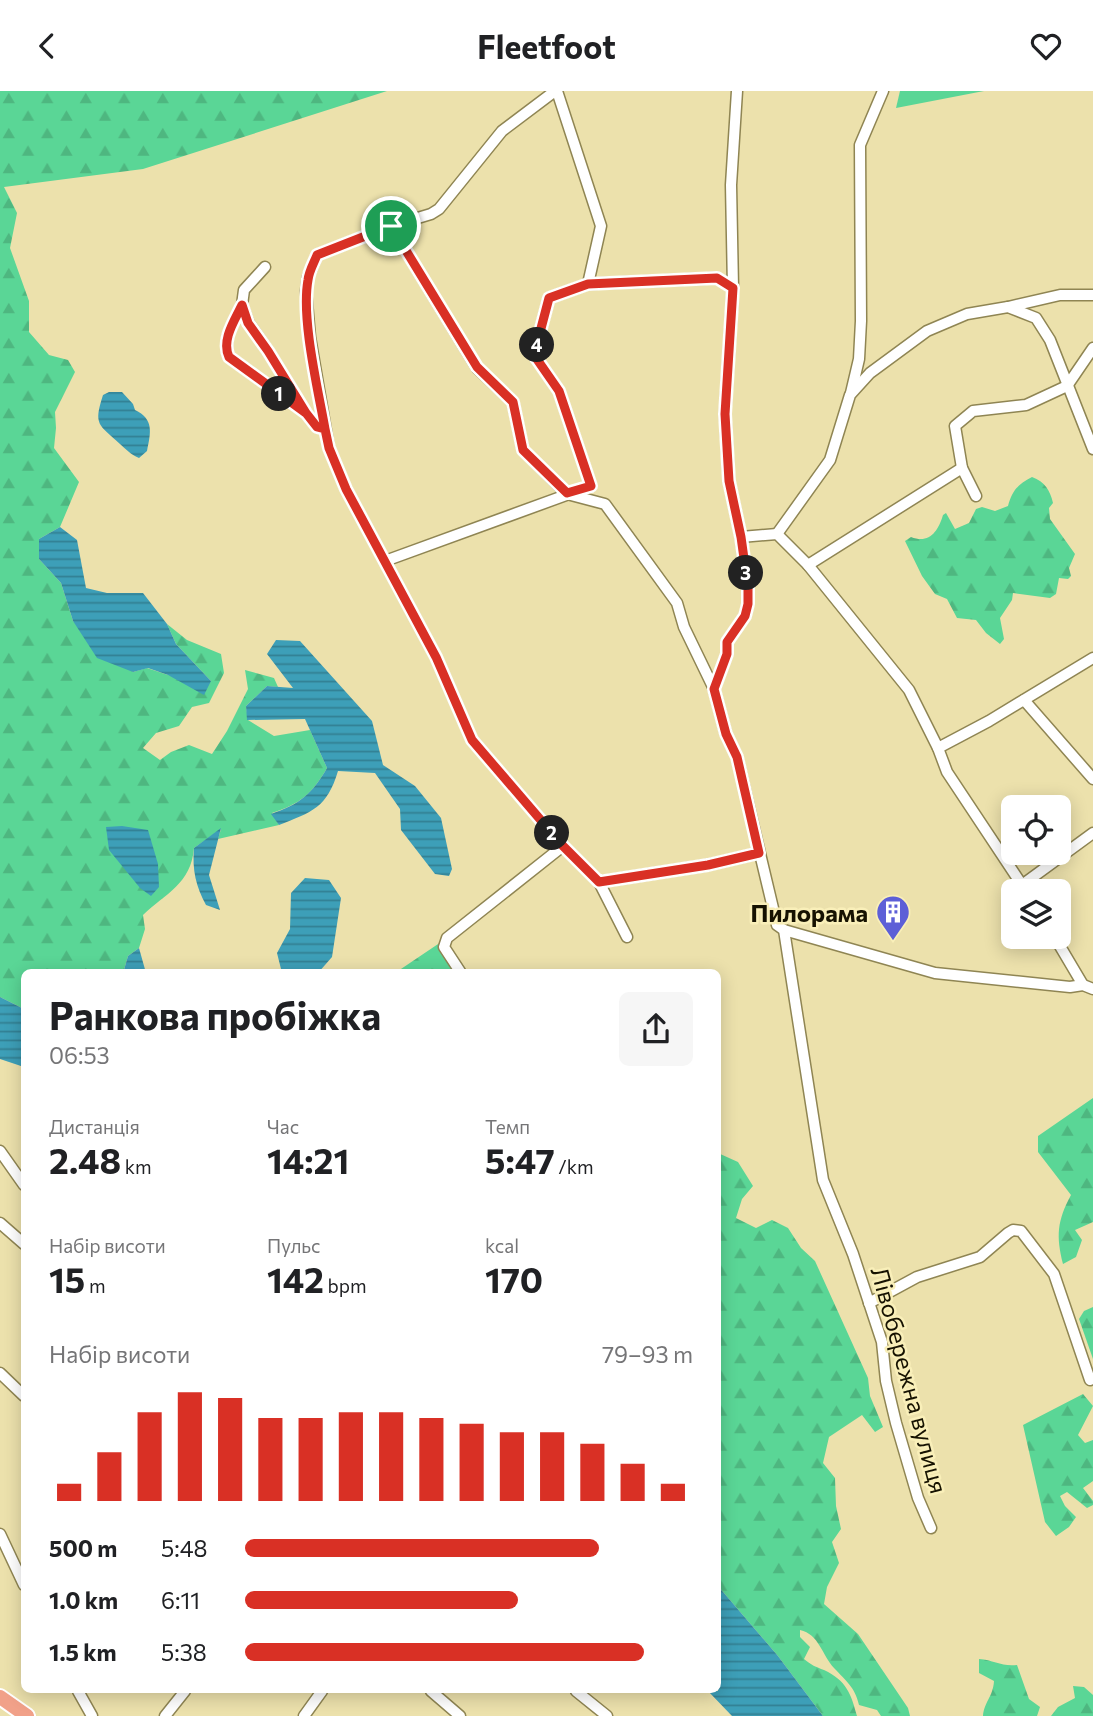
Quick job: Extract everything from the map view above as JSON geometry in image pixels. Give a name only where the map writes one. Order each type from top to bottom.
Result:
[{"type":"highway","points":[[0,1697],[27,1716]]},
{"type":"street","points":[[588,284],[601,226],[556,91],[502,131],[439,209],[317,255],[308,277],[306,291],[310,337],[325,429],[329,448],[346,489],[436,657],[472,740],[563,846],[599,882],[627,937]]},
{"type":"street","points":[[741,537],[777,534],[830,460],[859,359],[860,145],[883,91]]},
{"type":"street","points":[[714,689],[727,654],[727,642],[745,616],[748,604],[741,537],[729,481],[725,414],[733,288],[731,185],[735,94]]},
{"type":"street","points":[[391,226],[477,367],[513,402],[523,450],[567,493]]},
{"type":"street","points":[[265,267],[244,290],[242,305],[226,350],[229,357],[306,413]]},
{"type":"street","points":[[385,561],[591,486],[559,391],[534,355],[549,298],[588,284],[717,278],[733,288]]},
{"type":"street","points":[[850,395],[870,373],[927,331],[967,314],[1060,295],[1093,295]]},
{"type":"street","points":[[242,305],[248,323],[306,413],[317,427],[325,429]]},
{"type":"street","points":[[1008,307],[1036,318],[1050,339],[1093,449]]},
{"type":"street","points":[[976,496],[962,468],[956,426],[973,411],[1026,405],[1067,386],[1093,348]]},
{"type":"street","points":[[808,565],[962,468]]},
{"type":"street","name":"Лівобережна вулиця","points":[[567,493],[605,504],[677,603],[684,627],[714,689],[726,734],[737,757],[777,925],[784,930],[823,1180],[853,1254],[882,1342],[886,1381],[896,1423],[918,1498],[931,1528]]},
{"type":"street","points":[[777,534],[808,565],[909,690],[947,772],[1018,879]]},
{"type":"street","points":[[938,748],[1093,658]]},
{"type":"street","points":[[1024,700],[1093,779]]},
{"type":"street","points":[[1035,879],[1093,833]]},
{"type":"street","points":[[458,969],[444,947],[447,938],[563,846]]},
{"type":"street","points":[[599,882],[708,865],[759,853]]},
{"type":"street","points":[[784,930],[935,973],[1088,987]]},
{"type":"street","points":[[1063,949],[1088,987]]},
{"type":"street","points":[[0,1151],[21,1181]]},
{"type":"street","points":[[0,1223],[21,1241]]},
{"type":"street","points":[[869,1303],[917,1277],[981,1257],[1008,1233],[1021,1231],[1054,1274],[1090,1380]]},
{"type":"street","points":[[0,1373],[21,1393]]},
{"type":"street","points":[[0,1534],[20,1566]]},
{"type":"street","points":[[79,1693],[92,1716]]},
{"type":"street","points":[[165,1716],[183,1693]]},
{"type":"street","points":[[304,1716],[321,1693]]},
{"type":"street","points":[[433,1693],[460,1716]]},
{"type":"street","points":[[578,1693],[607,1716]]},
{"type":"green space","points":[[0,91],[387,91],[143,169],[4,187],[17,213],[10,248],[29,301],[29,332],[49,355],[68,360],[75,372],[55,412],[54,448],[79,482],[60,527],[39,539],[39,559],[61,583],[73,621],[133,672],[147,668],[168,675],[211,681],[176,644],[167,624],[187,640],[221,654],[224,673],[209,703],[192,707],[179,726],[156,733],[143,748],[160,760],[189,745],[212,754],[248,689],[245,670],[274,678],[278,687],[267,686],[246,706],[248,720],[274,736],[310,730],[327,768],[304,797],[272,813],[279,825],[218,839],[221,829],[194,848],[192,860],[183,879],[143,915],[145,929],[139,948],[128,956],[124,969],[21,969],[21,1008],[0,997]]},
{"type":"green space","points":[[900,91],[984,91],[896,108]]},
{"type":"green space","points":[[1032,477],[1044,484],[1048,490],[1053,503],[1049,508],[1050,519],[1075,554],[1069,568],[1071,576],[1068,579],[1059,578],[1056,594],[1050,598],[1013,593],[1012,600],[1000,618],[1004,639],[1000,644],[986,633],[976,620],[957,618],[947,599],[935,594],[922,576],[905,541],[911,537],[928,538],[946,513],[955,529],[969,523],[976,509],[982,507],[995,511],[1008,506],[1016,489]]},
{"type":"green space","points":[[447,938],[444,947],[458,969],[401,969]]},
{"type":"green space","points":[[1093,1098],[1093,1222],[1075,1230],[1082,1240],[1076,1257],[1063,1264],[1059,1229],[1071,1195],[1038,1152],[1038,1136]]},
{"type":"green space","points":[[721,1154],[738,1162],[753,1186],[742,1199],[736,1218],[756,1228],[772,1220],[788,1228],[801,1248],[815,1261],[868,1378],[870,1396],[883,1427],[875,1432],[862,1415],[829,1437],[823,1463],[835,1478],[836,1506],[841,1529],[832,1542],[839,1563],[827,1587],[824,1604],[858,1634],[908,1708],[910,1716],[881,1716],[877,1710],[859,1705],[852,1689],[830,1663],[816,1640],[800,1630],[800,1637],[810,1647],[804,1659],[832,1674],[843,1684],[857,1716],[823,1716],[778,1656],[721,1590]]},
{"type":"green space","points":[[1093,1307],[1093,1359],[1079,1319],[1084,1311]]},
{"type":"green space","points":[[1083,1394],[1093,1406],[1078,1435],[1085,1443],[1093,1440],[1093,1481],[1083,1488],[1093,1505],[1087,1508],[1067,1492],[1060,1496],[1076,1517],[1069,1527],[1056,1536],[1045,1522],[1023,1425]]},
{"type":"green space","points":[[979,1659],[1017,1665],[1029,1699],[1040,1707],[1037,1716],[983,1716],[994,1681],[979,1673]]},
{"type":"green space","points":[[1073,1686],[1084,1687],[1093,1695],[1093,1716],[1051,1716],[1058,1707],[1075,1698]]},
{"type":"water","points":[[122,392],[148,422],[150,432],[147,451],[139,458],[100,424],[100,405],[103,395]]},
{"type":"water","points":[[60,527],[77,540],[86,588],[107,593],[143,593],[167,624],[176,644],[211,681],[204,695],[168,675],[148,668],[133,672],[97,658],[73,621],[61,583],[39,559],[39,539]]},
{"type":"water","points":[[276,640],[300,641],[372,721],[383,765],[415,786],[441,818],[452,869],[449,876],[435,874],[401,830],[400,809],[375,773],[338,771],[329,793],[317,807],[279,825],[271,814],[304,797],[327,768],[305,719],[247,720],[246,706],[267,686],[293,688],[267,654]]},
{"type":"water","points":[[122,826],[148,830],[158,864],[159,887],[151,896],[140,888],[109,850],[106,827]]},
{"type":"water","points":[[221,828],[209,875],[220,910],[206,905],[197,885],[194,848]]},
{"type":"water","points":[[305,878],[329,880],[341,898],[332,957],[322,969],[281,969],[277,953],[290,929],[291,893]]},
{"type":"water","points":[[139,948],[145,969],[124,969],[128,956]]},
{"type":"water","points":[[0,997],[21,1008],[21,1066],[0,1059]]},
{"type":"water","points":[[721,1590],[778,1656],[823,1716],[732,1716],[710,1693],[721,1693]]},
{"type":"place","name":"Пилорама","points":[[893,942]]},
{"type":"route","points":[[391,226],[317,255],[308,277],[306,291],[310,337],[325,429],[317,427],[306,413],[248,323],[242,305],[227,341],[226,350],[229,357],[306,413],[317,427],[325,429],[329,448],[346,489],[436,657],[472,740],[563,846],[599,882],[708,865],[759,853],[737,757],[726,734],[714,689],[727,654],[727,642],[745,616],[748,604],[741,537],[729,481],[725,414],[733,288],[717,278],[588,284],[549,298],[534,355],[559,391],[591,486],[567,493],[523,450],[513,402],[477,367],[391,226]]}]
